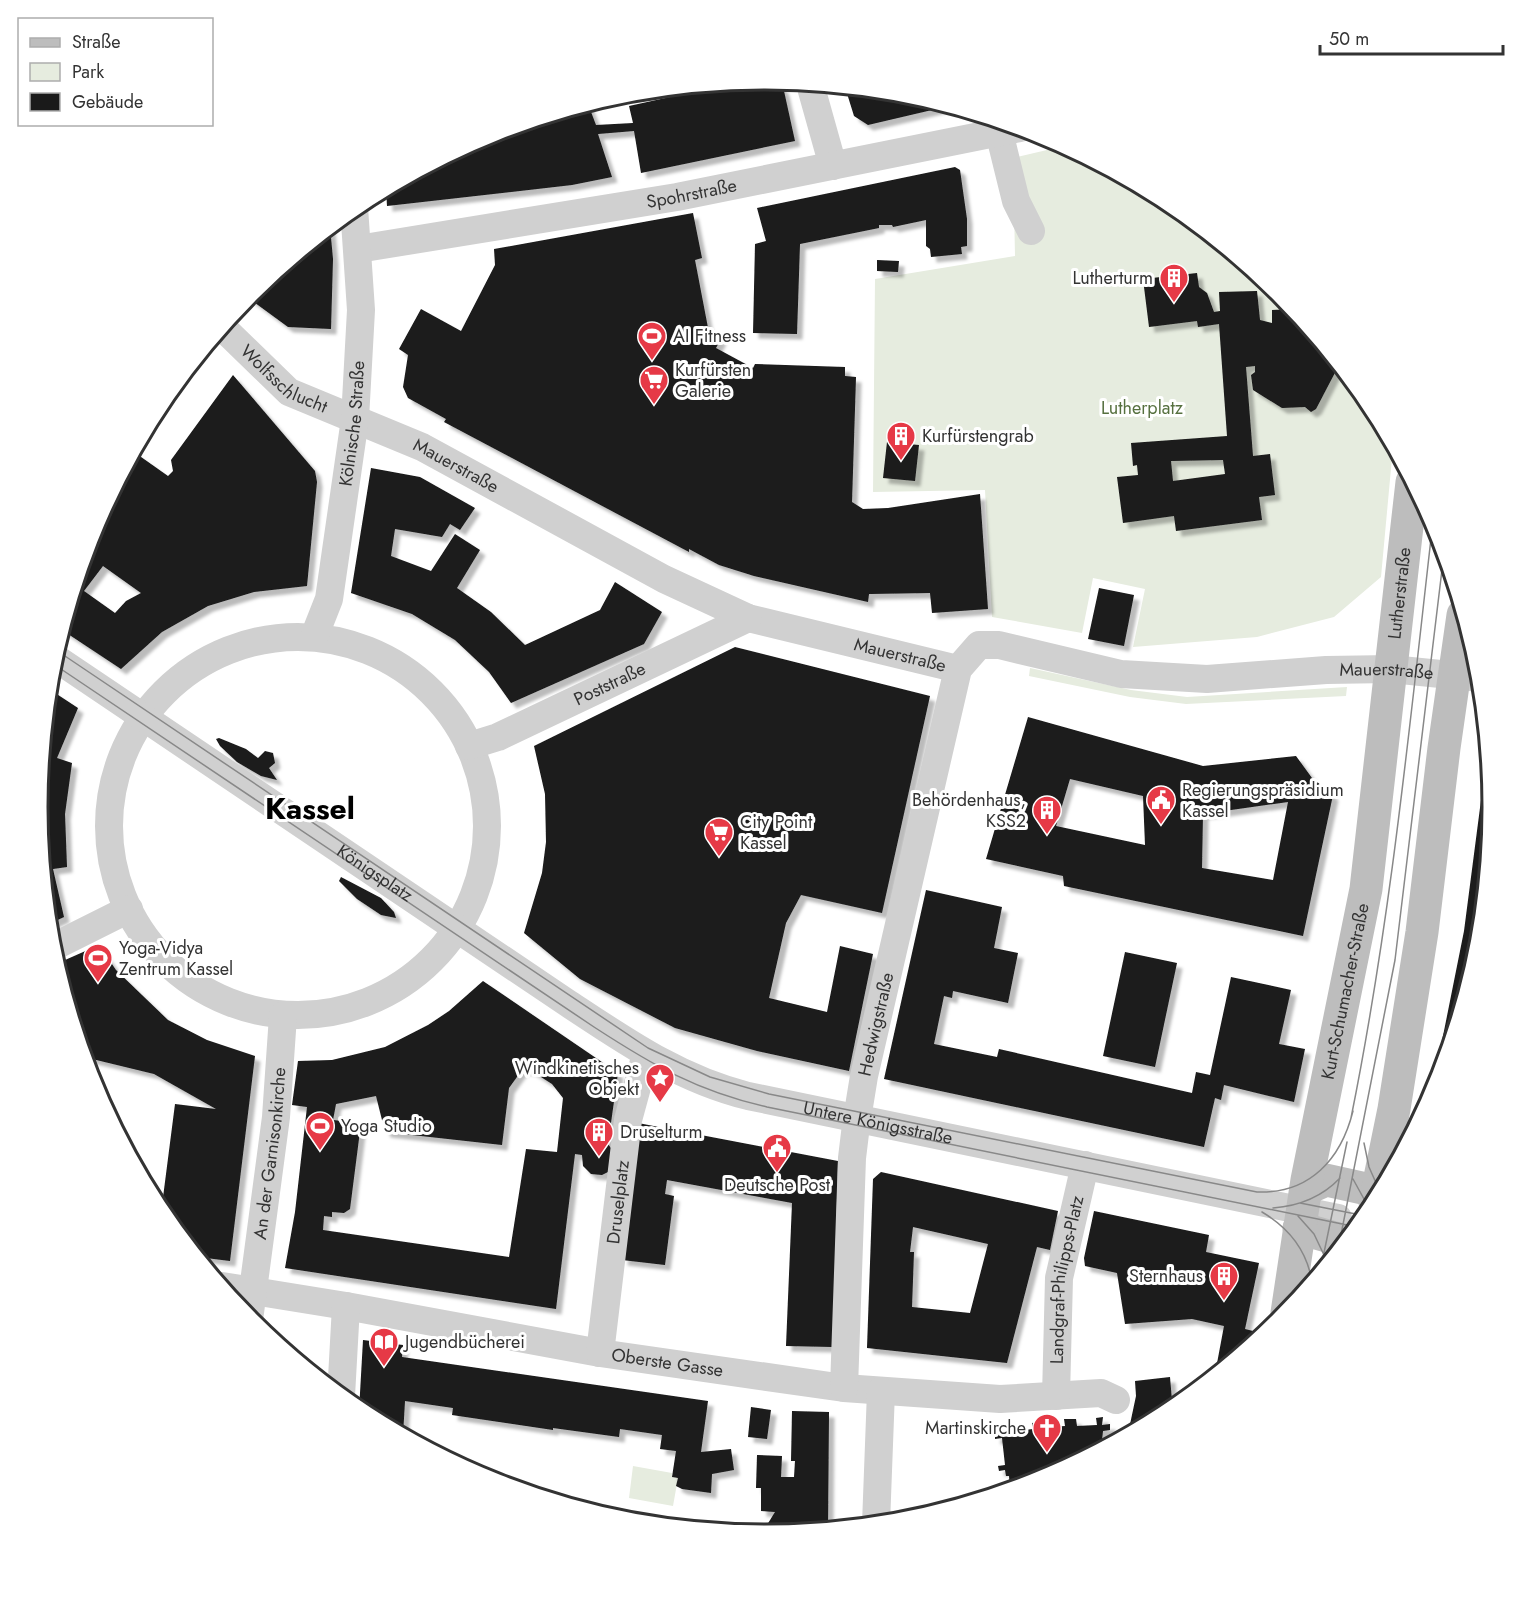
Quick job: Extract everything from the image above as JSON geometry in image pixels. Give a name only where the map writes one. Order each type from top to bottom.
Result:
[{"type":"main road","name":"Lutherstraße","points":[[1391,669],[1410,496]]},
{"type":"main road","points":[[1381,1173],[1467,676],[1466,657]]},
{"type":"main road","name":"Kurt-Schumacher-Straße","points":[[1290,1295],[1302,1209],[1366,889],[1391,669]]},
{"type":"main road","name":"Untere Königsstraße","points":[[1302,1209],[1326,1180],[1369,1193]]},
{"type":"main road","points":[[1302,1209],[1342,1230]]},
{"type":"street","points":[[812,92],[833,166]]},
{"type":"street","name":"Spohrstraße","points":[[358,249],[677,197],[1004,131]]},
{"type":"street","points":[[1010,134],[1016,201],[1031,231]]},
{"type":"street","name":"Kölnische Straße","points":[[314,637],[329,599],[355,419],[361,310],[355,219]]},
{"type":"street","name":"Wolfsschlucht","points":[[227,332],[288,393],[355,419]]},
{"type":"street","name":"Mauerstraße","points":[[355,419],[422,447],[664,579],[748,618],[958,669],[979,645],[999,645],[1121,674],[1207,679],[1326,670],[1391,669],[1467,676]]},
{"type":"street","name":"Poststraße","points":[[469,746],[498,737],[748,618]]},
{"type":"street","points":[[314,637],[353,645],[389,660],[422,683],[449,712],[469,746],[481,779],[487,814],[486,849],[478,884],[458,928],[423,969],[378,999],[327,1014],[284,1016],[230,1005],[196,986],[141,932],[129,909],[113,867],[109,820],[123,747],[142,717],[165,692],[194,668],[225,651],[259,640],[314,637]]},
{"type":"street","name":"Königsplatz","points":[[63,663],[458,928]]},
{"type":"street","name":"Hedwigstraße","points":[[844,1388],[852,1158],[864,1076],[958,669]]},
{"type":"street","points":[[61,943],[129,909]]},
{"type":"street","name":"Untere Königsstraße","points":[[458,928],[646,1054],[687,1077],[729,1091],[1302,1209]]},
{"type":"street","name":"An der Garnisonkirche","points":[[251,1307],[276,1117],[284,1016]]},
{"type":"street","name":"Druselplatz","points":[[600,1353],[628,1120],[646,1054]]},
{"type":"street","name":"Landgraf-Philipps-Platz","points":[[1056,1396],[1059,1278],[1085,1165]]},
{"type":"street","name":"Oberste Gasse","points":[[233,1288],[600,1353],[844,1388],[1000,1399],[1101,1393],[1116,1400]]},
{"type":"street","points":[[341,1385],[345,1306]]},
{"type":"street","points":[[876,1515],[881,1391]]},
{"type":"green space","name":"Lutherplatz","points":[[1049,149],[1124,186],[1201,238],[1238,268],[1304,334],[1361,409],[1392,459],[1381,577],[1334,617],[1257,637],[1133,647],[1145,589],[1093,578],[1082,633],[992,617],[985,490],[873,492],[875,279],[1015,256],[1013,158]]},
{"type":"green space","points":[[1030,668],[1131,690],[1187,697],[1347,687],[1346,696],[1186,704],[1130,697],[1029,676]]},
{"type":"green space","points":[[633,1466],[672,1473],[672,1477],[678,1478],[673,1506],[629,1498]]},
{"type":"building","points":[[784,91],[795,141],[641,173],[634,131],[598,134],[612,177],[572,185],[387,206],[387,199],[448,164],[535,128],[591,111],[596,125],[633,123],[629,106],[677,96]]},
{"type":"building","points":[[847,95],[932,110],[868,125],[854,116]]},
{"type":"building","points":[[955,167],[960,170],[967,219],[967,246],[961,247],[962,254],[931,257],[930,249],[926,246],[926,220],[893,227],[892,225],[879,225],[879,228],[800,244],[797,334],[753,333],[755,244],[766,241],[757,208]]},
{"type":"building","name":"Kurfürsten Galerie","points":[[693,213],[702,258],[695,260],[709,333],[721,339],[716,348],[753,368],[755,364],[845,367],[845,376],[856,377],[852,502],[863,509],[888,508],[980,494],[988,609],[932,613],[930,593],[869,594],[868,602],[754,576],[719,565],[689,549],[689,552],[444,422],[446,419],[408,398],[403,387],[408,355],[399,349],[421,309],[461,331],[495,265],[494,249]]},
{"type":"building","points":[[331,237],[333,259],[331,329],[288,327],[255,303],[292,268]]},
{"type":"building","points":[[877,260],[899,261],[898,272],[877,271]]},
{"type":"building","points":[[1197,273],[1199,287],[1207,293],[1214,312],[1220,311],[1219,292],[1257,291],[1260,320],[1272,323],[1272,310],[1281,310],[1335,373],[1316,409],[1311,412],[1305,407],[1282,408],[1253,390],[1251,375],[1255,372],[1255,366],[1246,367],[1253,456],[1270,454],[1275,495],[1259,497],[1262,520],[1176,531],[1174,516],[1123,523],[1117,477],[1138,475],[1137,465],[1133,466],[1131,443],[1227,436],[1219,324],[1198,327],[1197,321],[1149,327],[1143,279]],"holes":[[[1223,460],[1225,474],[1173,481],[1171,461]]]},
{"type":"building","points":[[233,375],[315,471],[317,482],[307,586],[254,592],[208,606],[162,632],[121,669],[69,635],[72,621],[103,533],[140,456],[168,476],[173,471],[171,460]],"holes":[[[103,566],[141,593],[126,601],[115,613],[84,591]]]},
{"type":"building","name":"Kurfürstengrab","points":[[887,442],[919,445],[915,481],[883,478]]},
{"type":"building","points":[[371,468],[420,477],[475,508],[460,530],[450,524],[442,537],[395,529],[391,556],[431,571],[455,534],[480,550],[457,588],[491,612],[525,645],[600,610],[615,582],[662,612],[644,644],[511,703],[489,672],[455,640],[412,614],[351,593]]},
{"type":"building","points":[[1099,588],[1134,595],[1124,646],[1088,639]]},
{"type":"building","name":"City Point Kassel","points":[[735,647],[930,696],[882,913],[801,895],[786,923],[769,998],[827,1012],[840,946],[873,954],[849,1071],[757,1051],[675,1028],[580,979],[524,933],[542,873],[546,842],[545,794],[534,746]]},
{"type":"building","points":[[57,694],[78,708],[57,758],[72,763],[65,814],[67,867],[53,869],[64,917],[57,920],[54,901],[48,807],[50,760]]},
{"type":"building","name":"Behördenhaus, KSS2","points":[[1028,717],[1203,766],[1296,756],[1312,778],[1333,795],[1303,936],[1064,886],[1063,876],[986,859]],"holes":[[[1070,779],[1143,796],[1145,845],[1056,826]],[[1288,802],[1273,880],[1202,868],[1203,814]]]},
{"type":"building","points":[[219,738],[246,749],[258,758],[265,751],[273,753],[275,763],[269,768],[277,780],[261,776],[237,762],[220,746],[216,739]]},
{"type":"building","points":[[1482,796],[1476,901],[1458,993],[1442,1043],[1464,931]]},
{"type":"building","points":[[341,877],[381,898],[394,912],[396,918],[381,915],[357,899],[339,881]]},
{"type":"building","points":[[926,890],[1002,907],[994,948],[1018,953],[1008,1003],[953,991],[952,998],[944,996],[934,1044],[997,1057],[999,1049],[1192,1093],[1196,1072],[1210,1075],[1231,977],[1291,990],[1279,1044],[1305,1049],[1294,1102],[1224,1085],[1221,1100],[1215,1098],[1204,1147],[884,1079]]},
{"type":"building","points":[[99,945],[116,970],[168,1020],[207,1040],[255,1056],[230,1261],[208,1258],[163,1196],[175,1104],[216,1109],[154,1074],[95,1060],[72,993],[65,960]]},
{"type":"building","points":[[1125,952],[1177,963],[1155,1067],[1103,1056]]},
{"type":"building","points":[[483,981],[618,1073],[608,1144],[613,1151],[610,1171],[602,1175],[591,1174],[583,1166],[582,1155],[575,1154],[556,1309],[285,1268],[295,1212],[307,1107],[292,1105],[298,1061],[332,1060],[385,1047],[428,1025],[449,1011]],"holes":[[[522,1070],[530,1070],[552,1084],[563,1098],[557,1152],[526,1149],[509,1257],[323,1230],[324,1216],[332,1217],[332,1212],[344,1213],[350,1209],[361,1123],[333,1120],[336,1104],[376,1096],[385,1132],[502,1145],[509,1088]]]},
{"type":"building","points":[[638,1123],[838,1161],[833,1347],[786,1346],[792,1203],[667,1180],[665,1194],[674,1196],[665,1265],[622,1260]]},
{"type":"building","points":[[881,1172],[1058,1211],[1050,1250],[1037,1247],[1007,1363],[867,1348],[873,1179]],"holes":[[[913,1227],[988,1244],[970,1313],[912,1307],[914,1252],[910,1252]]]},
{"type":"building","points":[[1094,1211],[1209,1235],[1206,1252],[1259,1263],[1245,1329],[1254,1331],[1217,1363],[1224,1326],[1192,1319],[1125,1324],[1117,1273],[1085,1266],[1084,1258]]},
{"type":"building","points":[[363,1340],[403,1345],[402,1357],[708,1401],[701,1452],[731,1449],[734,1470],[712,1474],[711,1493],[682,1489],[676,1486],[678,1478],[672,1477],[676,1451],[660,1449],[662,1435],[620,1429],[619,1437],[553,1428],[553,1430],[452,1415],[453,1408],[405,1401],[404,1426],[360,1398]]},
{"type":"building","points":[[1170,1377],[1172,1397],[1130,1424],[1136,1396],[1135,1381]]},
{"type":"building","points":[[751,1407],[771,1410],[767,1439],[748,1437]]},
{"type":"building","points":[[792,1411],[829,1412],[828,1521],[768,1524],[775,1512],[761,1511],[761,1488],[756,1488],[757,1455],[782,1456],[781,1477],[794,1477],[795,1461],[791,1461]]},
{"type":"building","name":"Martinskirche","points":[[1103,1417],[1102,1425],[1110,1424],[1110,1430],[1103,1431],[1102,1439],[1009,1480],[1005,1470],[999,1471],[998,1466],[1005,1465],[1002,1438],[995,1439],[995,1434],[1002,1433],[1000,1427],[1006,1426],[1007,1432],[1033,1429],[1032,1423],[1038,1422],[1038,1428],[1065,1426],[1064,1419],[1076,1419],[1077,1426],[1097,1425],[1096,1418]]},
{"type":"tram line","points":[[1351,1118],[1388,895],[1431,542]]},
{"type":"tram line","points":[[1341,1233],[1395,960],[1442,571]]},
{"type":"tram line","points":[[64,656],[648,1048],[710,1077],[769,1094],[1257,1192],[1293,1187],[1308,1180],[1320,1170],[1340,1144],[1353,1111]]},
{"type":"tram line","points":[[62,669],[594,1027],[636,1054],[697,1085],[767,1107],[1347,1225]]},
{"type":"tram line","points":[[1323,1256],[1347,1142]]},
{"type":"tram line","points":[[1364,1143],[1369,1167],[1376,1182]]},
{"type":"tram line","points":[[1273,1208],[1292,1205],[1318,1195],[1340,1178]]},
{"type":"tram line","points":[[1353,1179],[1364,1200]]},
{"type":"tram line","points":[[1300,1203],[1355,1214]]},
{"type":"tram line","points":[[1262,1212],[1280,1225],[1295,1241],[1310,1272]]},
{"type":"tram line","points":[[1298,1216],[1314,1234],[1324,1255]]},
{"type":"place","name":"Lutherturm","points":[[1174,304]]},
{"type":"place","name":"AI Fitness","points":[[652,362]]},
{"type":"place","name":"Kurfürsten Galerie","points":[[654,406]]},
{"type":"place","name":"Kurfürstengrab","points":[[901,462]]},
{"type":"place","name":"Regierungspräsidium Kassel","points":[[1161,826]]},
{"type":"place","name":"Behördenhaus, KSS2","points":[[1047,836]]},
{"type":"place","name":"City Point Kassel","points":[[719,858]]},
{"type":"place","name":"Yoga-Vidya Zentrum Kassel","points":[[98,984]]},
{"type":"place","name":"Windkinetisches Objekt","points":[[660,1104]]},
{"type":"place","name":"Yoga Studio","points":[[320,1152]]},
{"type":"place","name":"Druselturm","points":[[599,1158]]},
{"type":"place","name":"Deutsche Post","points":[[777,1174]]},
{"type":"place","name":"Sternhaus","points":[[1224,1302]]},
{"type":"place","name":"Jugendbücherei","points":[[384,1368]]},
{"type":"place","name":"Martinskirche","points":[[1047,1454]]},
{"type":"district","name":"Kassel","points":[[310,808]]}]
